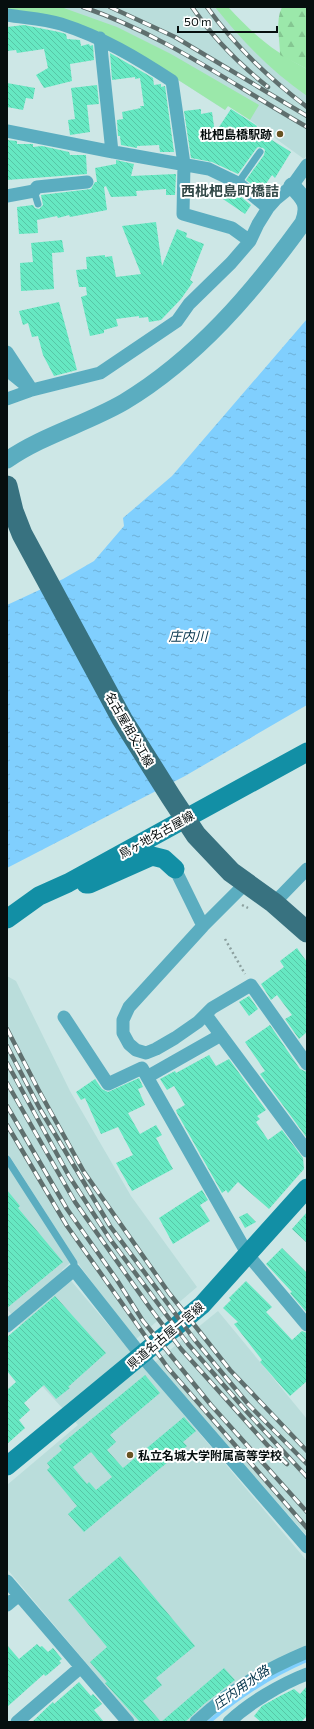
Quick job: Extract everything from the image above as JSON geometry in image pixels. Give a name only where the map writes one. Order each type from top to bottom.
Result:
[{"type":"main road","name":"名古屋祖父江線","points":[[7,486],[13,511],[22,534],[122,719],[196,835],[231,872],[245,884],[274,903],[307,932]]},
{"type":"main road","name":"鳥ヶ地名古屋線","points":[[7,919],[39,896],[68,883],[307,752]]},
{"type":"main road","points":[[68,883],[89,884],[152,856],[164,859],[175,869]]},
{"type":"main road","name":"県道名古屋一宮線","points":[[7,1466],[202,1305],[307,1188]]},
{"type":"street","points":[[7,15],[60,24],[100,38],[142,61],[172,81],[184,164],[183,214],[232,228],[250,240]]},
{"type":"street","points":[[100,38],[112,152]]},
{"type":"street","points":[[7,131],[112,152],[209,169],[238,183],[268,208]]},
{"type":"street","points":[[7,399],[32,390],[100,372],[177,321],[189,304],[231,263],[250,240],[268,208],[276,199],[292,186],[307,165]]},
{"type":"street","points":[[7,196],[34,191],[37,187],[88,182]]},
{"type":"street","points":[[7,460],[28,447],[123,402],[185,359],[237,307],[303,223],[307,207],[303,197],[292,186]]},
{"type":"street","points":[[7,352],[32,390]]},
{"type":"street","points":[[7,370],[32,390]]},
{"type":"street","points":[[175,869],[203,926]]},
{"type":"street","points":[[274,903],[307,869]]},
{"type":"street","points":[[245,884],[203,926],[129,1007],[124,1020],[123,1033],[129,1044],[136,1050],[146,1053],[156,1049],[206,1015],[212,1008],[250,985],[307,1064]]},
{"type":"street","points":[[206,1015],[307,1151]]},
{"type":"street","points":[[64,1017],[108,1084],[142,1068],[248,1255],[307,1325]]},
{"type":"street","points":[[147,1077],[221,1035]]},
{"type":"street","points":[[7,1326],[74,1270],[141,1355],[307,1546]]},
{"type":"street","points":[[7,1581],[128,1722]]},
{"type":"street","points":[[7,1605],[19,1595]]},
{"type":"street","points":[[196,1722],[219,1701],[247,1682],[276,1666],[307,1652]]},
{"type":"street","points":[[17,1722],[81,1667]]},
{"type":"street","points":[[229,1722],[259,1700],[296,1678],[307,1674]]},
{"type":"lane","points":[[238,183],[260,152]]},
{"type":"lane","points":[[34,191],[38,204]]},
{"type":"lane","points":[[7,1159],[74,1263],[74,1270]]},
{"type":"path","points":[[225,939],[250,985]]},
{"type":"shaded area","points":[[7,7],[228,7],[250,31],[280,55],[307,69],[307,155],[304,159],[228,106],[225,110],[144,58]]},
{"type":"shaded area","points":[[7,976],[16,981],[70,1091],[131,1196],[197,1287],[135,1340],[80,1266],[7,1152]]},
{"type":"shaded area","name":"私立名城大学附属高等学校","points":[[7,1164],[71,1262],[62,1270],[307,1561],[307,1648],[218,1698],[188,1722],[136,1722],[7,1569],[7,1485],[78,1425],[29,1372],[45,1356],[7,1309]]},
{"type":"shaded area","points":[[218,1311],[307,1419],[307,1536],[154,1363]]},
{"type":"green space","points":[[7,7],[61,7],[117,27],[171,54],[259,105],[250,120],[228,106],[225,110],[144,58],[7,9]]},
{"type":"green space","points":[[215,7],[228,7],[264,42],[284,56],[307,69],[307,96],[269,66],[236,32]]},
{"type":"green space","points":[[282,7],[307,7],[307,69],[280,55],[278,24]]},
{"type":"water","name":"庄内川","points":[[307,319],[307,705],[185,776],[7,868],[7,605],[63,579],[94,561],[124,526],[123,518],[172,476]]},
{"type":"building","points":[[24,25],[66,34],[67,39],[80,40],[81,46],[89,44],[90,46],[93,45],[94,60],[70,64],[72,81],[44,88],[36,75],[48,68],[44,49],[17,53],[16,50],[7,51],[7,27]]},
{"type":"building","points":[[110,53],[153,78],[154,85],[161,84],[161,87],[165,86],[174,152],[160,152],[159,145],[137,146],[137,148],[121,145],[120,136],[118,136],[117,120],[123,119],[122,112],[144,106],[140,78],[135,79],[135,77],[112,80]]},
{"type":"building","points":[[7,83],[35,88],[33,99],[26,98],[23,110],[7,107]]},
{"type":"building","points":[[97,85],[99,104],[87,105],[90,132],[70,135],[68,120],[75,119],[71,88]]},
{"type":"building","points":[[201,109],[201,114],[212,112],[215,133],[231,109],[257,126],[256,128],[267,137],[291,152],[275,178],[272,175],[261,191],[246,180],[264,155],[265,150],[263,148],[258,147],[256,149],[238,174],[212,162],[191,158],[184,111]]},
{"type":"building","points":[[7,140],[17,141],[17,144],[33,144],[33,147],[42,146],[69,152],[70,155],[86,155],[87,174],[7,180]]},
{"type":"building","points":[[116,160],[134,164],[131,176],[176,174],[175,195],[166,195],[166,189],[136,191],[137,196],[111,197],[106,186],[104,187],[107,210],[70,217],[69,215],[58,218],[57,216],[37,220],[38,233],[19,234],[17,207],[33,205],[35,208],[39,209],[43,205],[41,195],[91,189],[95,182],[97,182],[95,168],[116,164]]},
{"type":"building","points":[[230,188],[251,205],[245,214],[223,199]]},
{"type":"building","points":[[156,222],[162,266],[177,229],[187,233],[186,237],[204,244],[190,280],[193,282],[181,299],[161,320],[149,322],[148,317],[139,318],[139,316],[116,319],[118,326],[104,330],[104,333],[90,336],[81,297],[87,295],[86,287],[79,287],[76,270],[87,269],[86,257],[105,255],[105,257],[112,256],[116,277],[141,274],[122,226]]},
{"type":"building","points":[[62,240],[64,252],[52,253],[54,289],[21,291],[20,263],[33,262],[31,243]]},
{"type":"building","points":[[59,302],[77,370],[54,376],[43,355],[38,336],[32,337],[28,323],[23,325],[19,311]]},
{"type":"building","points":[[297,948],[307,962],[307,1032],[299,1039],[285,1019],[292,1015],[277,995],[271,1000],[261,984],[284,967],[280,961]]},
{"type":"building","points":[[249,996],[258,1009],[249,1016],[239,1002]]},
{"type":"building","points":[[270,1025],[300,1069],[307,1072],[307,1138],[260,1074],[265,1071],[245,1042]]},
{"type":"building","points":[[209,1055],[216,1066],[229,1059],[266,1110],[257,1116],[260,1119],[256,1122],[268,1140],[282,1130],[303,1158],[304,1169],[269,1209],[238,1182],[228,1193],[226,1190],[222,1193],[177,1113],[176,1110],[185,1105],[174,1086],[167,1090],[160,1079],[175,1071],[176,1073]]},
{"type":"building","points":[[139,1078],[143,1087],[138,1089],[145,1105],[128,1113],[140,1134],[156,1125],[162,1135],[156,1138],[173,1169],[132,1191],[116,1163],[133,1155],[118,1127],[101,1134],[85,1098],[81,1100],[76,1092],[95,1079],[102,1089],[108,1092]]},
{"type":"building","points":[[7,1190],[20,1206],[18,1208],[63,1262],[7,1308]]},
{"type":"building","points":[[202,1190],[208,1200],[200,1205],[210,1221],[173,1244],[159,1218]]},
{"type":"building","points":[[307,1212],[307,1243],[292,1229]]},
{"type":"building","points":[[247,1213],[256,1222],[245,1228],[239,1217]]},
{"type":"building","points":[[282,1248],[307,1273],[307,1313],[290,1293],[292,1292],[266,1264]]},
{"type":"building","points":[[246,1281],[272,1307],[266,1312],[292,1340],[302,1331],[307,1333],[307,1381],[290,1396],[260,1362],[262,1360],[234,1324],[238,1322],[223,1308],[231,1300],[229,1298]]},
{"type":"building","points":[[55,1296],[106,1353],[68,1387],[70,1388],[56,1399],[44,1385],[24,1403],[30,1410],[19,1420],[25,1428],[7,1444],[7,1390],[16,1382],[7,1371],[7,1337]]},
{"type":"building","points":[[145,1375],[160,1393],[110,1435],[116,1442],[107,1450],[123,1468],[184,1417],[196,1431],[183,1442],[187,1446],[84,1532],[68,1514],[77,1506],[47,1470],[50,1467],[47,1463],[62,1450],[59,1446]],"holes":[[[91,1452],[112,1477],[96,1490],[89,1482],[87,1484],[73,1467]]]},
{"type":"building","points":[[120,1556],[195,1646],[156,1678],[162,1685],[143,1701],[161,1722],[140,1722],[105,1683],[107,1682],[90,1662],[107,1647],[68,1600]]},
{"type":"building","points":[[37,1644],[40,1647],[42,1646],[48,1652],[53,1648],[62,1659],[59,1661],[61,1663],[47,1675],[45,1676],[44,1674],[7,1707],[7,1645],[19,1659]]},
{"type":"building","points":[[224,1668],[235,1680],[204,1704],[185,1722],[161,1722]]},
{"type":"building","points":[[79,1682],[91,1696],[93,1694],[102,1704],[94,1710],[104,1722],[32,1722],[53,1702],[54,1704]]},
{"type":"building","points":[[307,1686],[307,1716],[301,1722],[261,1722],[254,1716],[262,1706],[294,1689],[300,1694]]},
{"type":"waterway","name":"庄内用水路","points":[[209,1722],[255,1687],[307,1660]]},
{"type":"railway","points":[[83,7],[113,18],[170,46],[307,127]]},
{"type":"railway","points":[[110,7],[175,37],[307,116]]},
{"type":"railway","points":[[192,7],[227,50],[268,87]]},
{"type":"railway","points":[[207,7],[229,35],[253,61],[307,107]]},
{"type":"railway","points":[[7,1029],[84,1172],[169,1293],[230,1370],[307,1451]]},
{"type":"railway","points":[[7,1046],[40,1109],[110,1226],[194,1339],[248,1404],[307,1464]]},
{"type":"railway","points":[[7,1063],[69,1176],[110,1239],[188,1344],[247,1412],[307,1477]]},
{"type":"railway","points":[[7,1083],[75,1202],[150,1308],[181,1349],[269,1447],[287,1464]]},
{"type":"railway","points":[[7,1106],[67,1209],[117,1280],[143,1321],[211,1405],[307,1512]]},
{"type":"railway","points":[[7,1125],[67,1226],[168,1368],[307,1528]]},
{"type":"place","name":"枇杷島橋駅跡","points":[[280,134]]},
{"type":"place","name":"私立名城大学附属高等学校","points":[[130,1455]]},
{"type":"district","name":"西枇杷島町橋詰","points":[[230,190]]}]
